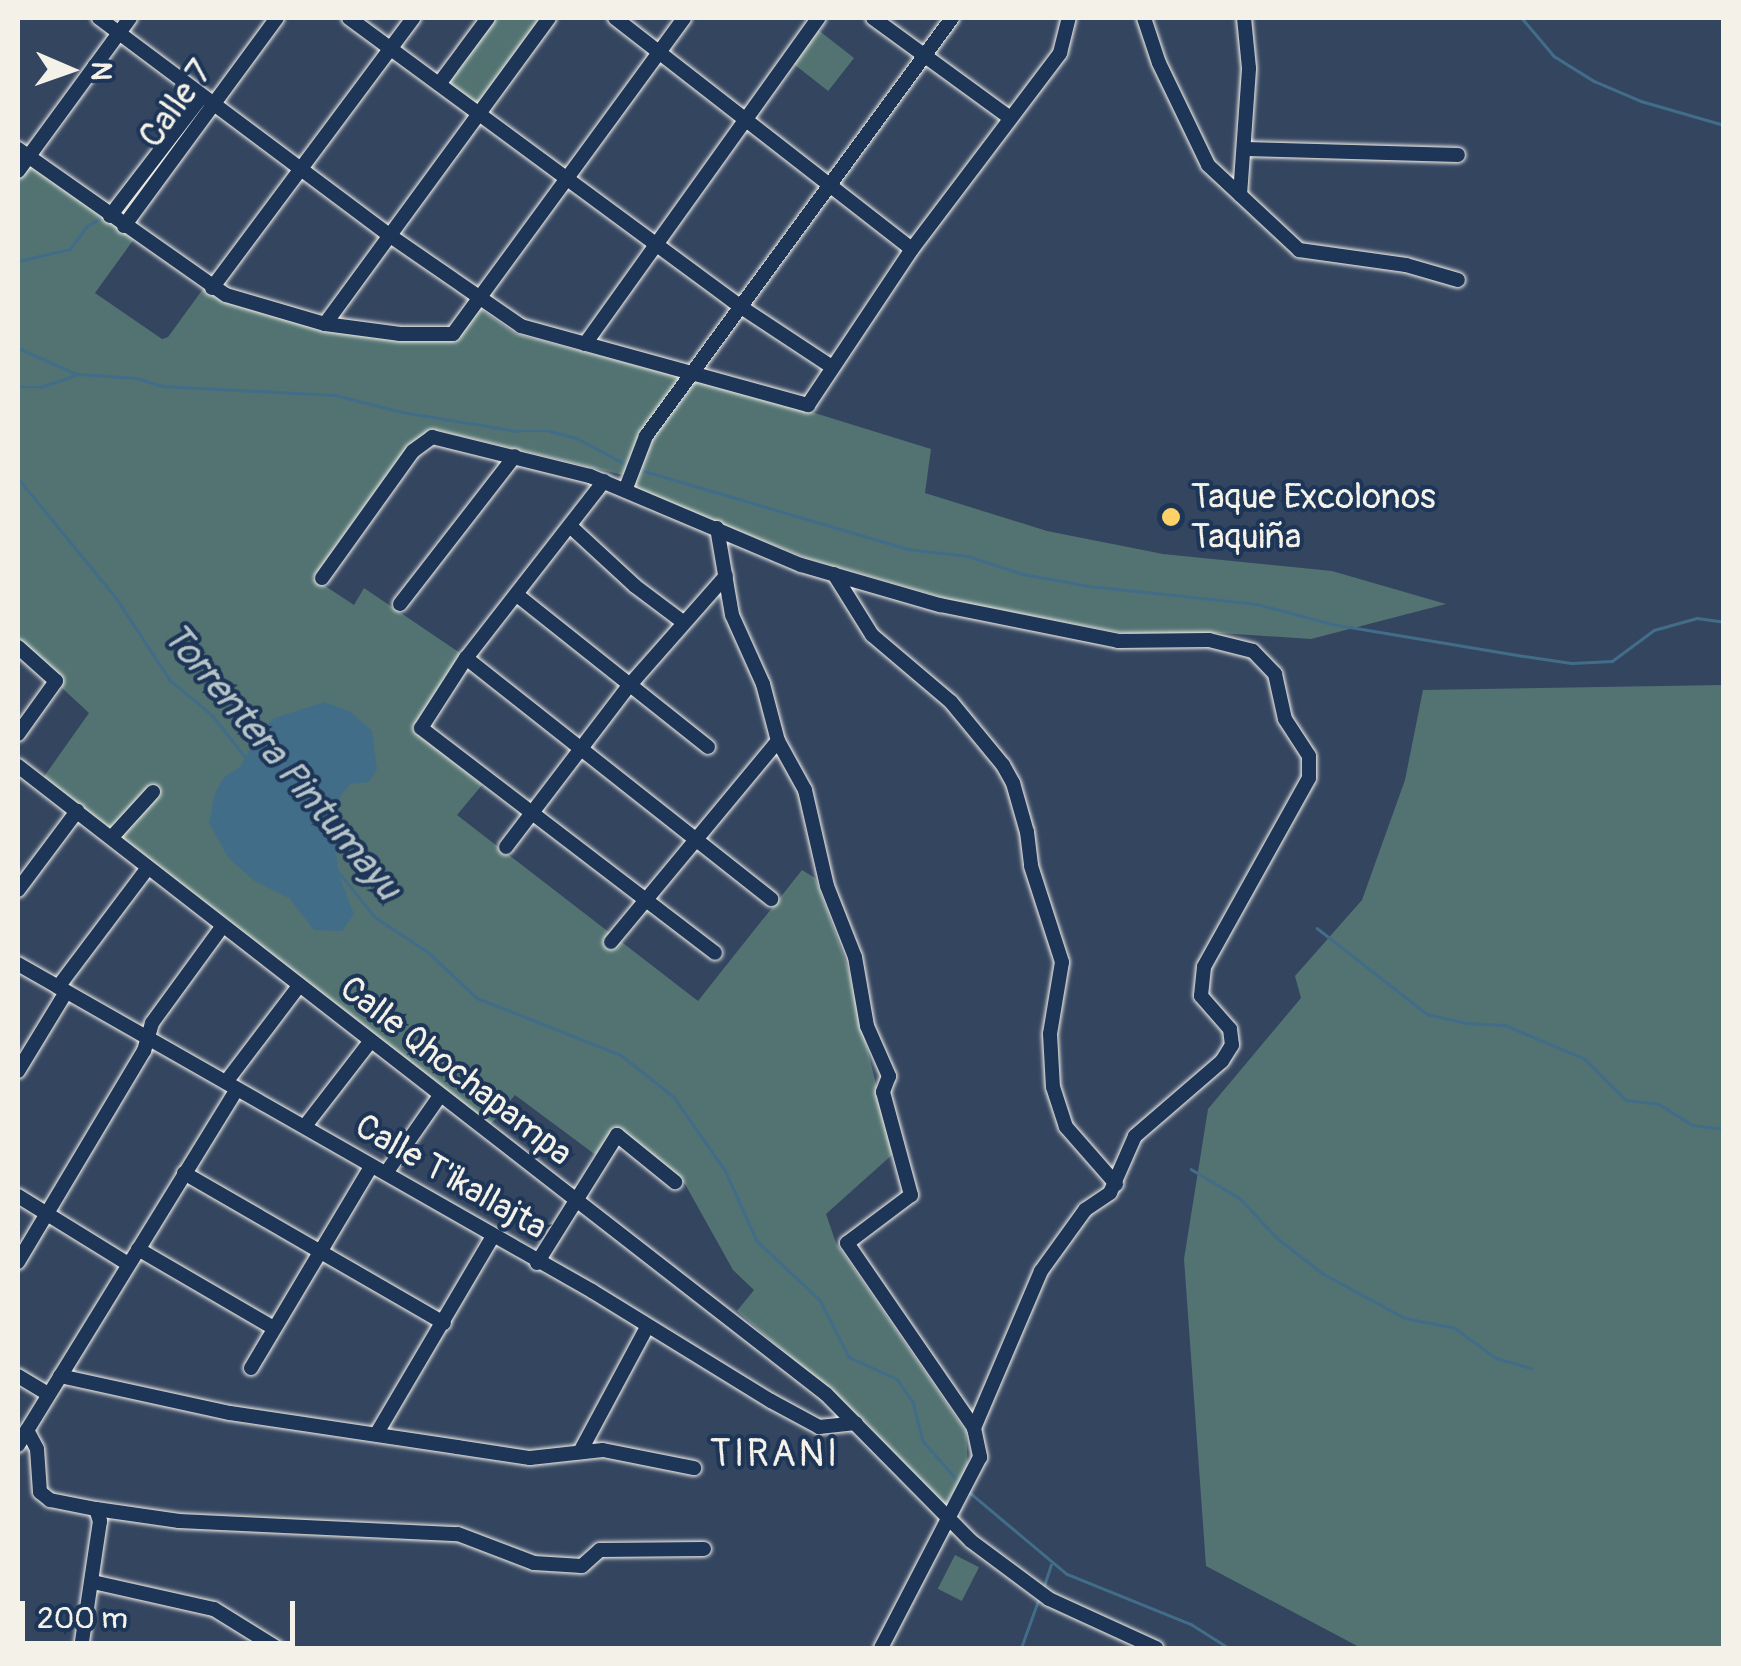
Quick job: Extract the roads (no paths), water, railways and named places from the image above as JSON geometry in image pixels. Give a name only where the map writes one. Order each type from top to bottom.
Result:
[{"type":"street","points":[[98,18],[389,234],[521,326],[808,405],[912,249],[1060,54],[1069,18]]},
{"type":"street","points":[[18,171],[23,153],[130,18]]},
{"type":"street","name":"Calle 7","points":[[110,216],[277,18]]},
{"type":"street","points":[[349,18],[741,306],[832,368]]},
{"type":"street","points":[[212,288],[412,18]]},
{"type":"street","points":[[439,84],[488,18]]},
{"type":"street","points":[[325,324],[549,18]]},
{"type":"street","points":[[616,18],[912,249]]},
{"type":"street","points":[[23,153],[212,288],[280,313],[325,324],[400,334],[453,334],[684,18]]},
{"type":"street","points":[[585,344],[743,117],[818,18]]},
{"type":"street","points":[[873,18],[1010,118]]},
{"type":"street","points":[[626,488],[646,436],[952,18]]},
{"type":"street","points":[[1144,18],[1159,64],[1208,166],[1299,250],[1406,265],[1458,280]]},
{"type":"street","points":[[1240,195],[1249,68],[1244,18]]},
{"type":"street","name":"Calle 7","points":[[124,226],[208,99]]},
{"type":"street","points":[[1246,149],[1458,156]]},
{"type":"street","points":[[322,578],[418,446],[432,437],[626,488],[801,564],[940,605],[1080,636],[1141,643],[1209,640],[1253,651],[1268,664],[1281,688],[1285,719],[1309,756],[1309,778],[1276,842],[1217,936],[1200,979],[1201,996],[1230,1028],[1232,1045],[1214,1069],[1135,1136],[1116,1184],[1086,1210],[1041,1271],[1023,1305],[974,1428]]},
{"type":"street","points":[[400,604],[515,456]]},
{"type":"street","points":[[604,481],[466,658],[421,728],[715,953]]},
{"type":"street","points":[[570,526],[634,586],[682,622]]},
{"type":"street","points":[[717,528],[732,615],[763,684],[778,741],[806,790],[827,886],[854,958],[867,1026],[889,1076],[883,1092],[911,1195],[848,1242],[974,1428],[980,1456],[881,1648]]},
{"type":"street","points":[[834,574],[872,635],[951,702],[1003,765],[1012,783],[1027,832],[1031,866],[1062,962],[1050,1034],[1052,1087],[1066,1127],[1116,1184]]},
{"type":"street","points":[[506,847],[628,687],[676,636],[682,622],[710,600],[726,576]]},
{"type":"street","points":[[517,595],[708,747]]},
{"type":"street","points":[[18,647],[56,681],[18,734]]},
{"type":"street","points":[[466,658],[772,899]]},
{"type":"street","points":[[611,942],[778,741]]},
{"type":"street","name":"Calle Qhochapampa","points":[[18,766],[370,1042],[418,1074],[439,1096],[574,1201],[724,1312],[856,1424],[948,1513],[1050,1600],[1156,1648]]},
{"type":"street","points":[[112,838],[153,792]]},
{"type":"street","points":[[18,890],[78,811]]},
{"type":"street","points":[[18,1071],[62,989],[147,869]]},
{"type":"street","points":[[18,1262],[144,1052],[152,1022],[222,928]]},
{"type":"street","name":"Calle T'ikallajta","points":[[18,964],[305,1126],[819,1427],[856,1424]]},
{"type":"street","points":[[18,1444],[184,1174],[231,1086],[299,986]]},
{"type":"street","points":[[305,1126],[370,1042]]},
{"type":"street","points":[[251,1368],[319,1252],[439,1096]]},
{"type":"street","points":[[537,1262],[617,1135],[675,1182]]},
{"type":"street","points":[[184,1174],[444,1323]]},
{"type":"street","points":[[18,1196],[128,1264]]},
{"type":"street","points":[[378,1434],[492,1238]]},
{"type":"street","points":[[138,1248],[272,1327]]},
{"type":"street","points":[[580,1452],[647,1327]]},
{"type":"street","points":[[18,1376],[48,1394]]},
{"type":"street","points":[[60,1376],[230,1412],[530,1458],[603,1450],[694,1468]]},
{"type":"street","points":[[27,1430],[37,1449],[40,1492],[50,1500],[179,1521],[402,1528],[458,1534],[534,1563],[582,1566],[600,1550],[704,1550]]},
{"type":"street","points":[[81,1648],[100,1521],[96,1508]]},
{"type":"street","points":[[92,1582],[214,1609],[276,1648]]},
{"type":"water","points":[[325,702],[351,712],[372,731],[377,769],[369,782],[350,784],[327,814],[335,836],[338,872],[354,914],[342,931],[314,930],[289,898],[253,880],[228,857],[209,823],[215,793],[224,777],[240,767],[258,734],[274,718]]},
{"type":"waterway","points":[[1522,18],[1554,56],[1594,81],[1641,101],[1724,125]]},
{"type":"waterway","points":[[18,261],[70,249],[86,227],[99,219]]},
{"type":"waterway","points":[[18,348],[77,374]]},
{"type":"waterway","points":[[18,387],[41,387],[79,374],[136,378],[162,386],[335,395],[402,412],[517,431],[550,431],[577,438],[629,466]]},
{"type":"waterway","points":[[641,470],[907,549],[968,556],[1023,574],[1089,586],[1257,604],[1332,624],[1572,663],[1612,661],[1654,630],[1697,618],[1724,622]]},
{"type":"waterway","name":"Torrentera Pintumayu","points":[[18,478],[117,599],[170,680],[212,715],[247,759]]},
{"type":"waterway","name":"Torrentera Pintumayu","points":[[337,870],[375,917],[428,952],[477,998],[621,1055],[674,1097],[725,1170],[757,1241],[820,1300],[849,1357],[897,1379],[913,1402],[923,1441],[959,1482]]},
{"type":"waterway","points":[[1317,928],[1427,1014],[1466,1023],[1505,1025],[1585,1059],[1626,1100],[1659,1104],[1692,1125],[1724,1129]]},
{"type":"waterway","points":[[1191,1169],[1241,1199],[1276,1237],[1322,1273],[1405,1318],[1455,1328],[1496,1358],[1532,1368]]},
{"type":"waterway","name":"Torrentera Pintumayu","points":[[968,1491],[1067,1574],[1191,1624],[1229,1648]]},
{"type":"waterway","points":[[1044,1586],[1051,1565]]},
{"type":"waterway","points":[[1021,1648],[1039,1598]]},
{"type":"place","name":"Taque Excolonos Taquiña","points":[[1171,517]]},
{"type":"district","name":"TIRANI","points":[[775,1455]]}]
